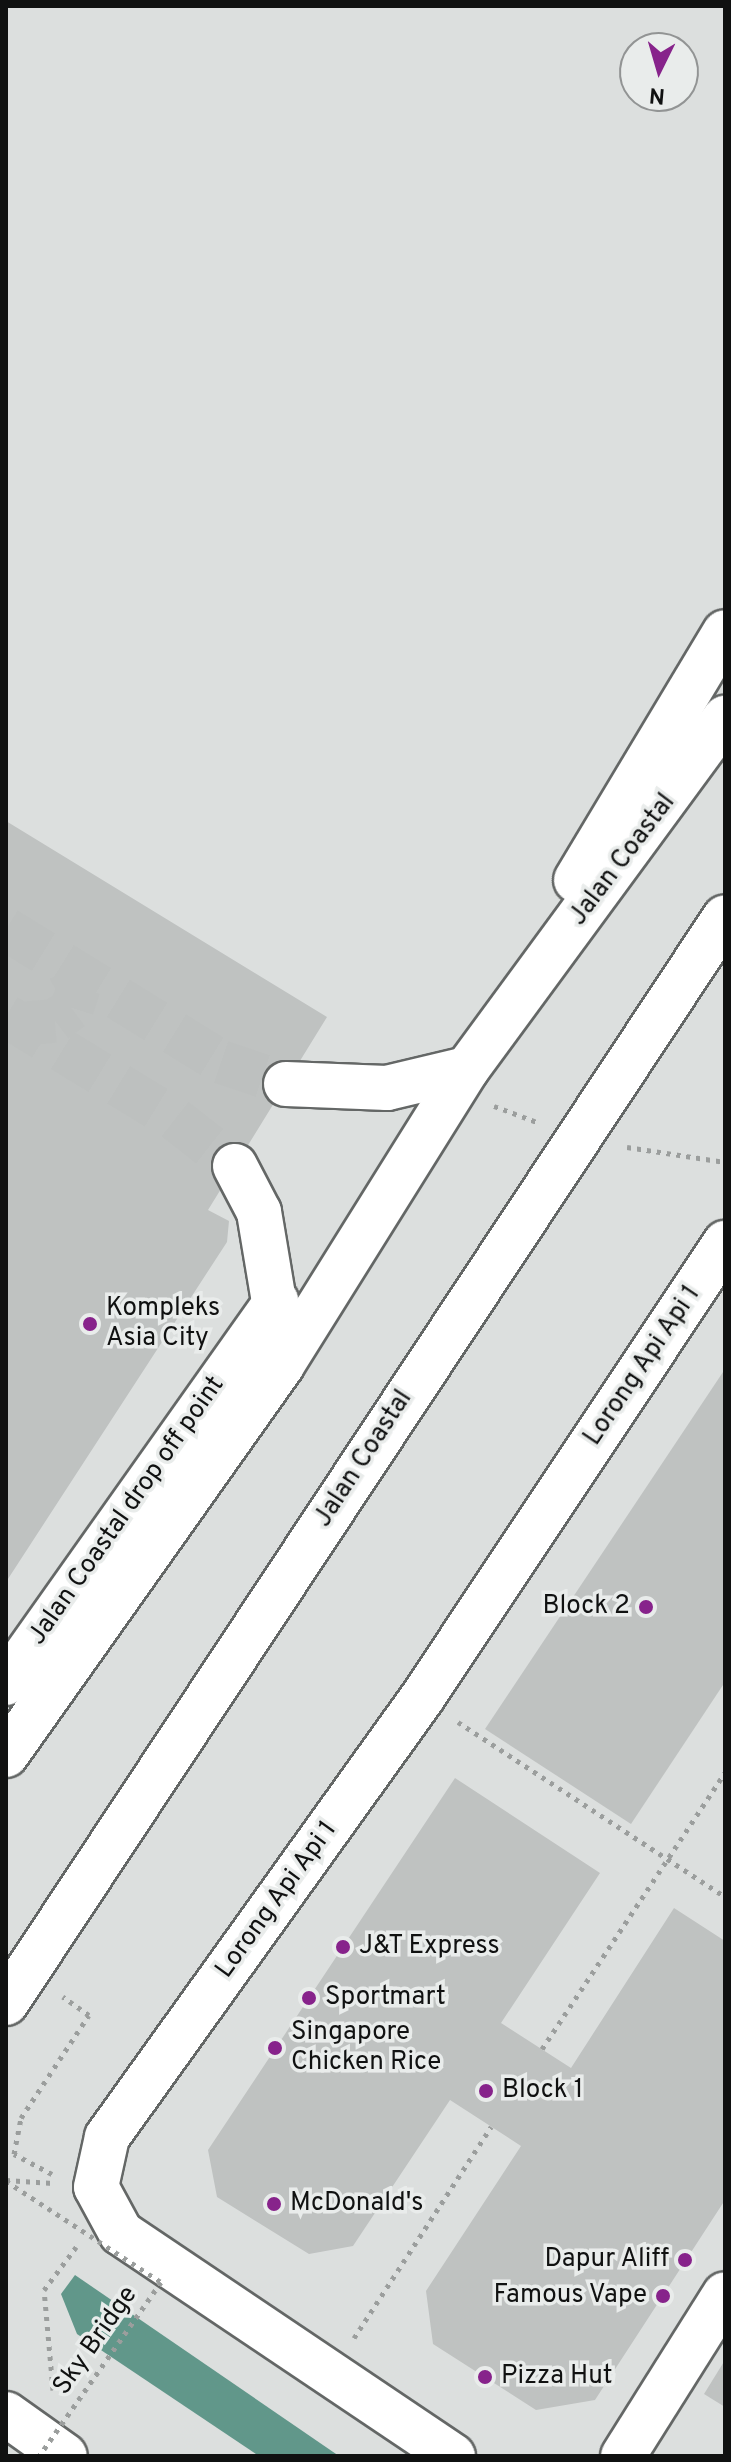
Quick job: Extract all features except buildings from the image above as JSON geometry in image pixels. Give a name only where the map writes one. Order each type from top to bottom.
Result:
[{"type":"main road","points":[[506,1013],[548,926],[725,632]]},
{"type":"main road","name":"Jalan Coastal","points":[[6,1755],[282,1365],[467,1069],[725,718]]},
{"type":"main road","name":"Jalan Coastal","points":[[6,2003],[725,917]]},
{"type":"main road","points":[[286,1084],[320,1090],[387,1088],[467,1069]]},
{"type":"main road","points":[[235,1166],[259,1212],[276,1301],[282,1365]]},
{"type":"main road","name":"Lorong Api Api 1","points":[[453,2456],[121,2233],[96,2187],[107,2137],[422,1698],[725,1243]]},
{"type":"main road","name":"Jalan Coastal drop off point","points":[[6,1683],[276,1301]]},
{"type":"main road","points":[[623,2456],[725,2294]]},
{"type":"main road","points":[[597,2456],[631,2410],[654,2409]]},
{"type":"main road","points":[[6,2414],[65,2456]]},
{"type":"path","points":[[422,1698],[725,1897]]},
{"type":"path","points":[[542,2049],[725,1773]]},
{"type":"path","points":[[6,2180],[60,2181],[14,2154],[21,2118],[89,2015]]},
{"type":"path","points":[[330,2374],[491,2127]]},
{"type":"path","name":"Sky Bridge","points":[[6,2180],[161,2282],[39,2456]]},
{"type":"path","points":[[53,2390],[44,2290],[95,2222]]},
{"type":"shaded area","points":[[75,2275],[339,2456],[259,2456],[77,2334],[61,2294]]},
{"type":"tunnel","points":[[6,929],[221,1062],[286,1084]]},
{"type":"tunnel","points":[[20,1024],[55,1021],[72,1008],[79,987],[69,968]]},
{"type":"tunnel","points":[[6,1016],[175,1119],[235,1166]]},
{"type":"place","name":"Kompleks Asia City","points":[[90,1324]]},
{"type":"place","name":"Block 2","points":[[646,1607]]},
{"type":"place","name":"J&T Express","points":[[343,1947]]},
{"type":"place","name":"Sportmart","points":[[309,1998]]},
{"type":"place","name":"Singapore Chicken Rice","points":[[275,2048]]},
{"type":"place","name":"Block 1","points":[[486,2091]]},
{"type":"place","name":"McDonald's","points":[[274,2204]]},
{"type":"place","name":"Dapur Aliff","points":[[685,2260]]},
{"type":"place","name":"Famous Vape","points":[[663,2296]]},
{"type":"place","name":"Pizza Hut","points":[[485,2377]]}]
